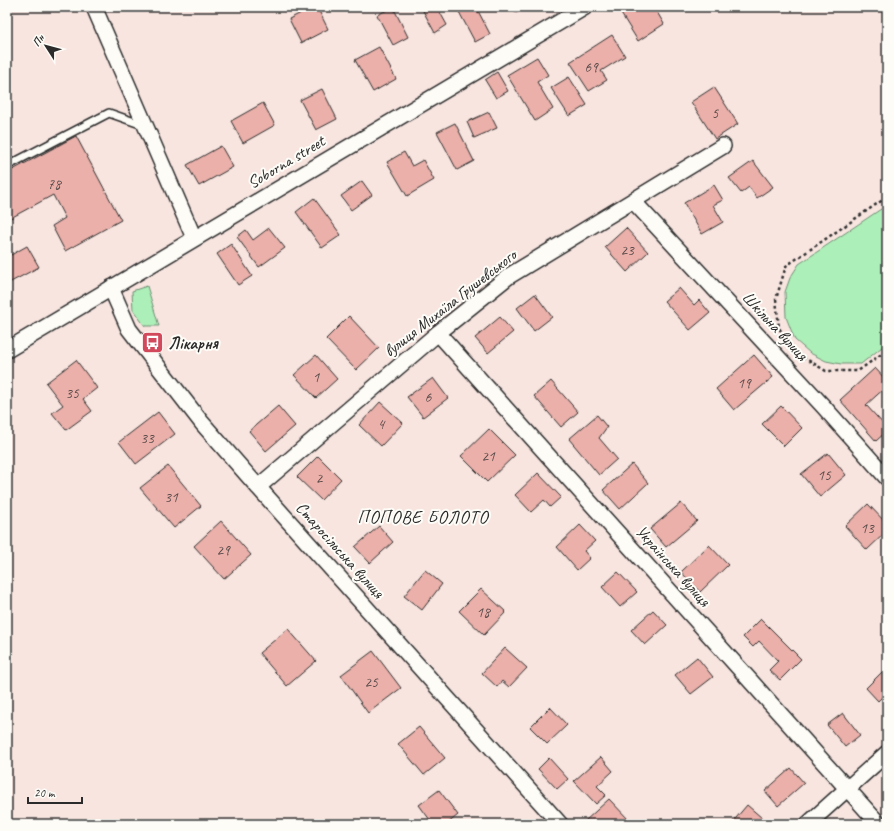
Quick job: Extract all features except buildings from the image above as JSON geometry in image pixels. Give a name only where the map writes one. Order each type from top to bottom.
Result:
[{"type":"street","points":[[94,7],[194,238]]},
{"type":"street","name":"Soborna street","points":[[7,350],[585,7]]},
{"type":"street","name":"вулиця Михаїла Грушевського","points":[[258,487],[438,333],[509,276],[634,202],[723,146]]},
{"type":"street","name":"Шкільна вулиця","points":[[634,202],[887,478]]},
{"type":"street","name":"Старосільська вулиця","points":[[110,288],[129,329],[202,423],[560,824]]},
{"type":"street","name":"Українська вулиця","points":[[438,333],[879,824]]},
{"type":"street","points":[[808,824],[887,753]]},
{"type":"lane","points":[[7,166],[109,113],[146,126]]},
{"type":"path","points":[[792,347],[779,328],[776,299],[786,266],[887,197]]},
{"type":"path","points":[[797,353],[826,371],[858,371],[887,350]]},
{"type":"green space","points":[[887,205],[887,343],[861,364],[841,364],[826,361],[810,353],[795,340],[786,317],[785,292],[790,278],[799,264]]},
{"type":"green space","points":[[147,286],[159,326],[145,326],[133,310],[132,291]]},
{"type":"place","name":"Лікарня","points":[[153,343]]},
{"type":"district","name":"ПОПОВЕ БОЛОТО","points":[[423,517]]}]
